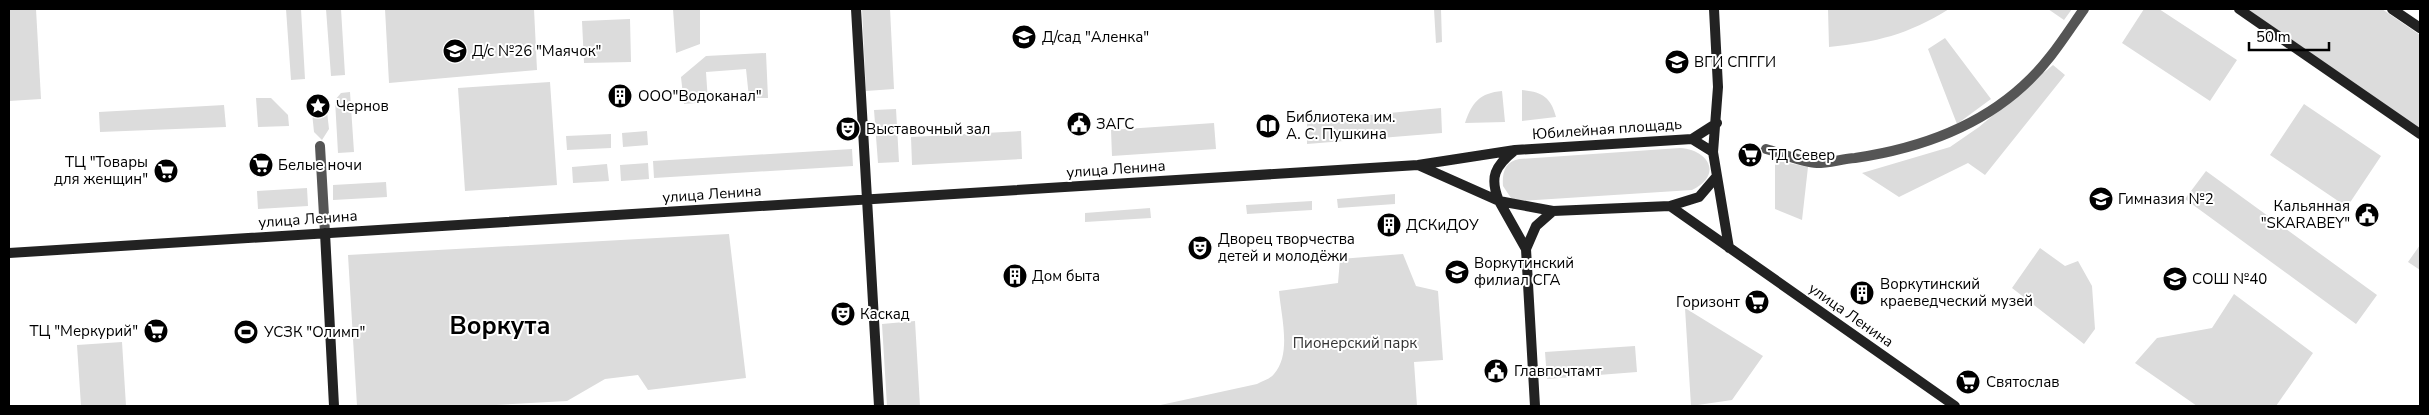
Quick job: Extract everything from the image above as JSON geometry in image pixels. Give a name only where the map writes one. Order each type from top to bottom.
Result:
[{"type":"main road","points":[[856,9],[880,406]]},
{"type":"main road","points":[[1714,9],[1718,87],[1717,123],[1713,152],[1729,248]]},
{"type":"main road","points":[[2240,9],[2420,134]]},
{"type":"main road","points":[[2392,9],[2420,28]]},
{"type":"main road","points":[[1692,138],[1717,123]]},
{"type":"main road","name":"Юбилейная площадь","points":[[1526,249],[1495,191],[1494,178],[1500,162],[1515,150],[1692,138],[1713,152]]},
{"type":"main road","name":"улица Ленина","points":[[9,253],[1418,165],[1515,150]]},
{"type":"main road","name":"улица Ленина","points":[[1418,165],[1499,201]]},
{"type":"main road","points":[[1499,201],[1553,210],[1670,206],[1699,197],[1717,176]]},
{"type":"main road","name":"улица Ленина","points":[[1670,206],[1955,406]]},
{"type":"main road","points":[[1535,406],[1526,249],[1536,226],[1553,210]]},
{"type":"main road","points":[[325,233],[334,406]]},
{"type":"street","points":[[1766,149],[1816,163],[1887,153],[1918,145],[1957,130],[1997,106],[2023,86],[2050,57],[2084,9]]},
{"type":"street","points":[[320,146],[325,233]]},
{"type":"green space","points":[[9,9],[36,9],[41,99],[9,101]]},
{"type":"green space","points":[[286,9],[301,9],[305,79],[291,80]]},
{"type":"green space","points":[[326,9],[341,9],[345,75],[331,76]]},
{"type":"green space","points":[[385,9],[534,9],[537,70],[389,83]]},
{"type":"green space","points":[[673,9],[700,9],[700,44],[676,53]]},
{"type":"green space","points":[[862,9],[890,9],[894,89],[866,91]]},
{"type":"green space","points":[[1434,9],[1441,9],[1442,42],[1436,43]]},
{"type":"green space","points":[[1828,9],[1949,9],[1919,25],[1891,36],[1862,43],[1829,47]]},
{"type":"green space","points":[[2048,9],[2072,9],[2064,20]]},
{"type":"green space","points":[[2144,9],[2159,9],[2237,60],[2210,101],[2122,43]]},
{"type":"green space","points":[[2247,9],[2382,9],[2420,35],[2420,129]]},
{"type":"green space","points":[[630,19],[631,62],[584,63],[582,21]]},
{"type":"green space","points":[[1945,38],[1991,99],[1957,124],[1928,49]]},
{"type":"green space","points":[[766,53],[768,98],[749,98],[746,69],[706,72],[708,102],[684,104],[681,77],[706,56]]},
{"type":"green space","points":[[2053,65],[2065,75],[1985,175],[1968,163],[1899,197],[1862,173],[1950,147],[1979,127]]},
{"type":"green space","points":[[550,82],[557,185],[465,191],[458,88]]},
{"type":"green space","points":[[1522,90],[1535,92],[1545,97],[1554,110],[1556,117],[1522,121]]},
{"type":"green space","points":[[1502,91],[1505,122],[1465,123],[1474,104],[1482,96]]},
{"type":"green space","points":[[350,92],[354,152],[338,153],[335,100],[341,93]]},
{"type":"green space","points":[[318,96],[326,103],[329,129],[322,140],[314,132],[311,103]]},
{"type":"green space","points":[[256,98],[271,98],[288,115],[289,126],[258,127]]},
{"type":"green space","points":[[2304,104],[2381,156],[2347,207],[2270,155]]},
{"type":"green space","points":[[224,105],[226,127],[100,132],[99,112]]},
{"type":"green space","points":[[1441,108],[1442,133],[1307,144],[1307,121]]},
{"type":"green space","points":[[896,109],[899,162],[878,163],[874,110]]},
{"type":"green space","points":[[1214,123],[1216,149],[1112,156],[1111,130]]},
{"type":"green space","points":[[647,131],[648,145],[623,147],[622,133]]},
{"type":"green space","points":[[1021,131],[1022,159],[912,165],[911,137]]},
{"type":"green space","points":[[611,134],[611,148],[567,150],[566,136]]},
{"type":"green space","points":[[1680,148],[1698,153],[1709,164],[1707,177],[1702,184],[1692,190],[1521,201],[1511,198],[1503,186],[1505,168],[1514,160]]},
{"type":"green space","points":[[852,149],[853,166],[654,178],[653,161]]},
{"type":"green space","points":[[1775,160],[1808,167],[1802,220],[1775,209]]},
{"type":"green space","points":[[648,163],[649,179],[621,181],[620,165]]},
{"type":"green space","points":[[607,164],[609,181],[573,183],[572,167]]},
{"type":"green space","points":[[2206,171],[2377,295],[2356,324],[2185,199]]},
{"type":"green space","points":[[386,182],[387,197],[333,200],[333,185]]},
{"type":"green space","points":[[307,188],[308,206],[258,209],[257,191]]},
{"type":"green space","points":[[1395,194],[1395,204],[1338,208],[1337,199]]},
{"type":"green space","points":[[1312,201],[1312,210],[1247,214],[1246,205]]},
{"type":"green space","points":[[1150,208],[1151,218],[1085,222],[1085,213]]},
{"type":"green space","points":[[729,234],[746,378],[648,390],[638,375],[605,379],[567,401],[477,406],[357,406],[348,255]]},
{"type":"green space","points":[[2420,245],[2420,270],[2408,262]]},
{"type":"green space","points":[[2040,248],[2065,266],[2078,261],[2092,286],[2095,329],[2084,344],[2012,288]]},
{"type":"green space","name":"Пионерский парк","points":[[1403,254],[1416,286],[1438,291],[1443,360],[1414,362],[1417,406],[1156,406],[1257,384],[1268,379],[1274,374],[1283,356],[1284,334],[1279,291],[1338,283],[1340,259]]},
{"type":"green space","points":[[2234,294],[2313,353],[2276,406],[2197,406],[2135,363],[2157,338],[2212,328]]},
{"type":"green space","points":[[1685,308],[1763,356],[1732,400],[1691,406]]},
{"type":"green space","points":[[915,321],[920,406],[887,406],[882,324]]},
{"type":"green space","points":[[122,342],[126,406],[81,406],[77,345]]},
{"type":"green space","points":[[1635,346],[1637,372],[1547,379],[1545,352]]},
{"type":"place","name":"Д/сад \"Аленка\"","points":[[1024,37]]},
{"type":"place","name":"Д/с №26 \"Маячок\"","points":[[455,51]]},
{"type":"place","name":"ВГИ СПГГИ","points":[[1677,62]]},
{"type":"place","name":"ООО\"Водоканал\"","points":[[620,96]]},
{"type":"place","name":"Чернов","points":[[318,106]]},
{"type":"place","name":"ЗАГС","points":[[1079,124]]},
{"type":"place","name":"Библиотека им. А. С. Пушкина","points":[[1268,126]]},
{"type":"place","name":"Выставочный зал","points":[[848,129]]},
{"type":"place","name":"ТД Север","points":[[1750,155]]},
{"type":"place","name":"Белые ночи","points":[[261,165]]},
{"type":"place","name":"ТЦ \"Товары для женщин\"","points":[[166,171]]},
{"type":"place","name":"Гимназия №2","points":[[2101,199]]},
{"type":"place","name":"Кальянная \"SKARABEY\"","points":[[2367,215]]},
{"type":"place","name":"ДСКиДОУ","points":[[1389,225]]},
{"type":"place","name":"Дворец творчества детей и молодёжи","points":[[1200,248]]},
{"type":"place","name":"Воркутинский филиал СГА","points":[[1457,272]]},
{"type":"place","name":"Дом быта","points":[[1015,276]]},
{"type":"place","name":"СОШ №40","points":[[2175,279]]},
{"type":"place","name":"Воркутинский краеведческий музей","points":[[1862,293]]},
{"type":"place","name":"Горизонт","points":[[1757,302]]},
{"type":"place","name":"Каскад","points":[[843,314]]},
{"type":"place","name":"ТЦ \"Меркурий\"","points":[[156,331]]},
{"type":"place","name":"УСЗК \"Олимп\"","points":[[246,332]]},
{"type":"place","name":"Главпочтамт","points":[[1496,371]]},
{"type":"place","name":"Святослав","points":[[1968,382]]},
{"type":"district","name":"Воркута","points":[[500,325]]}]
